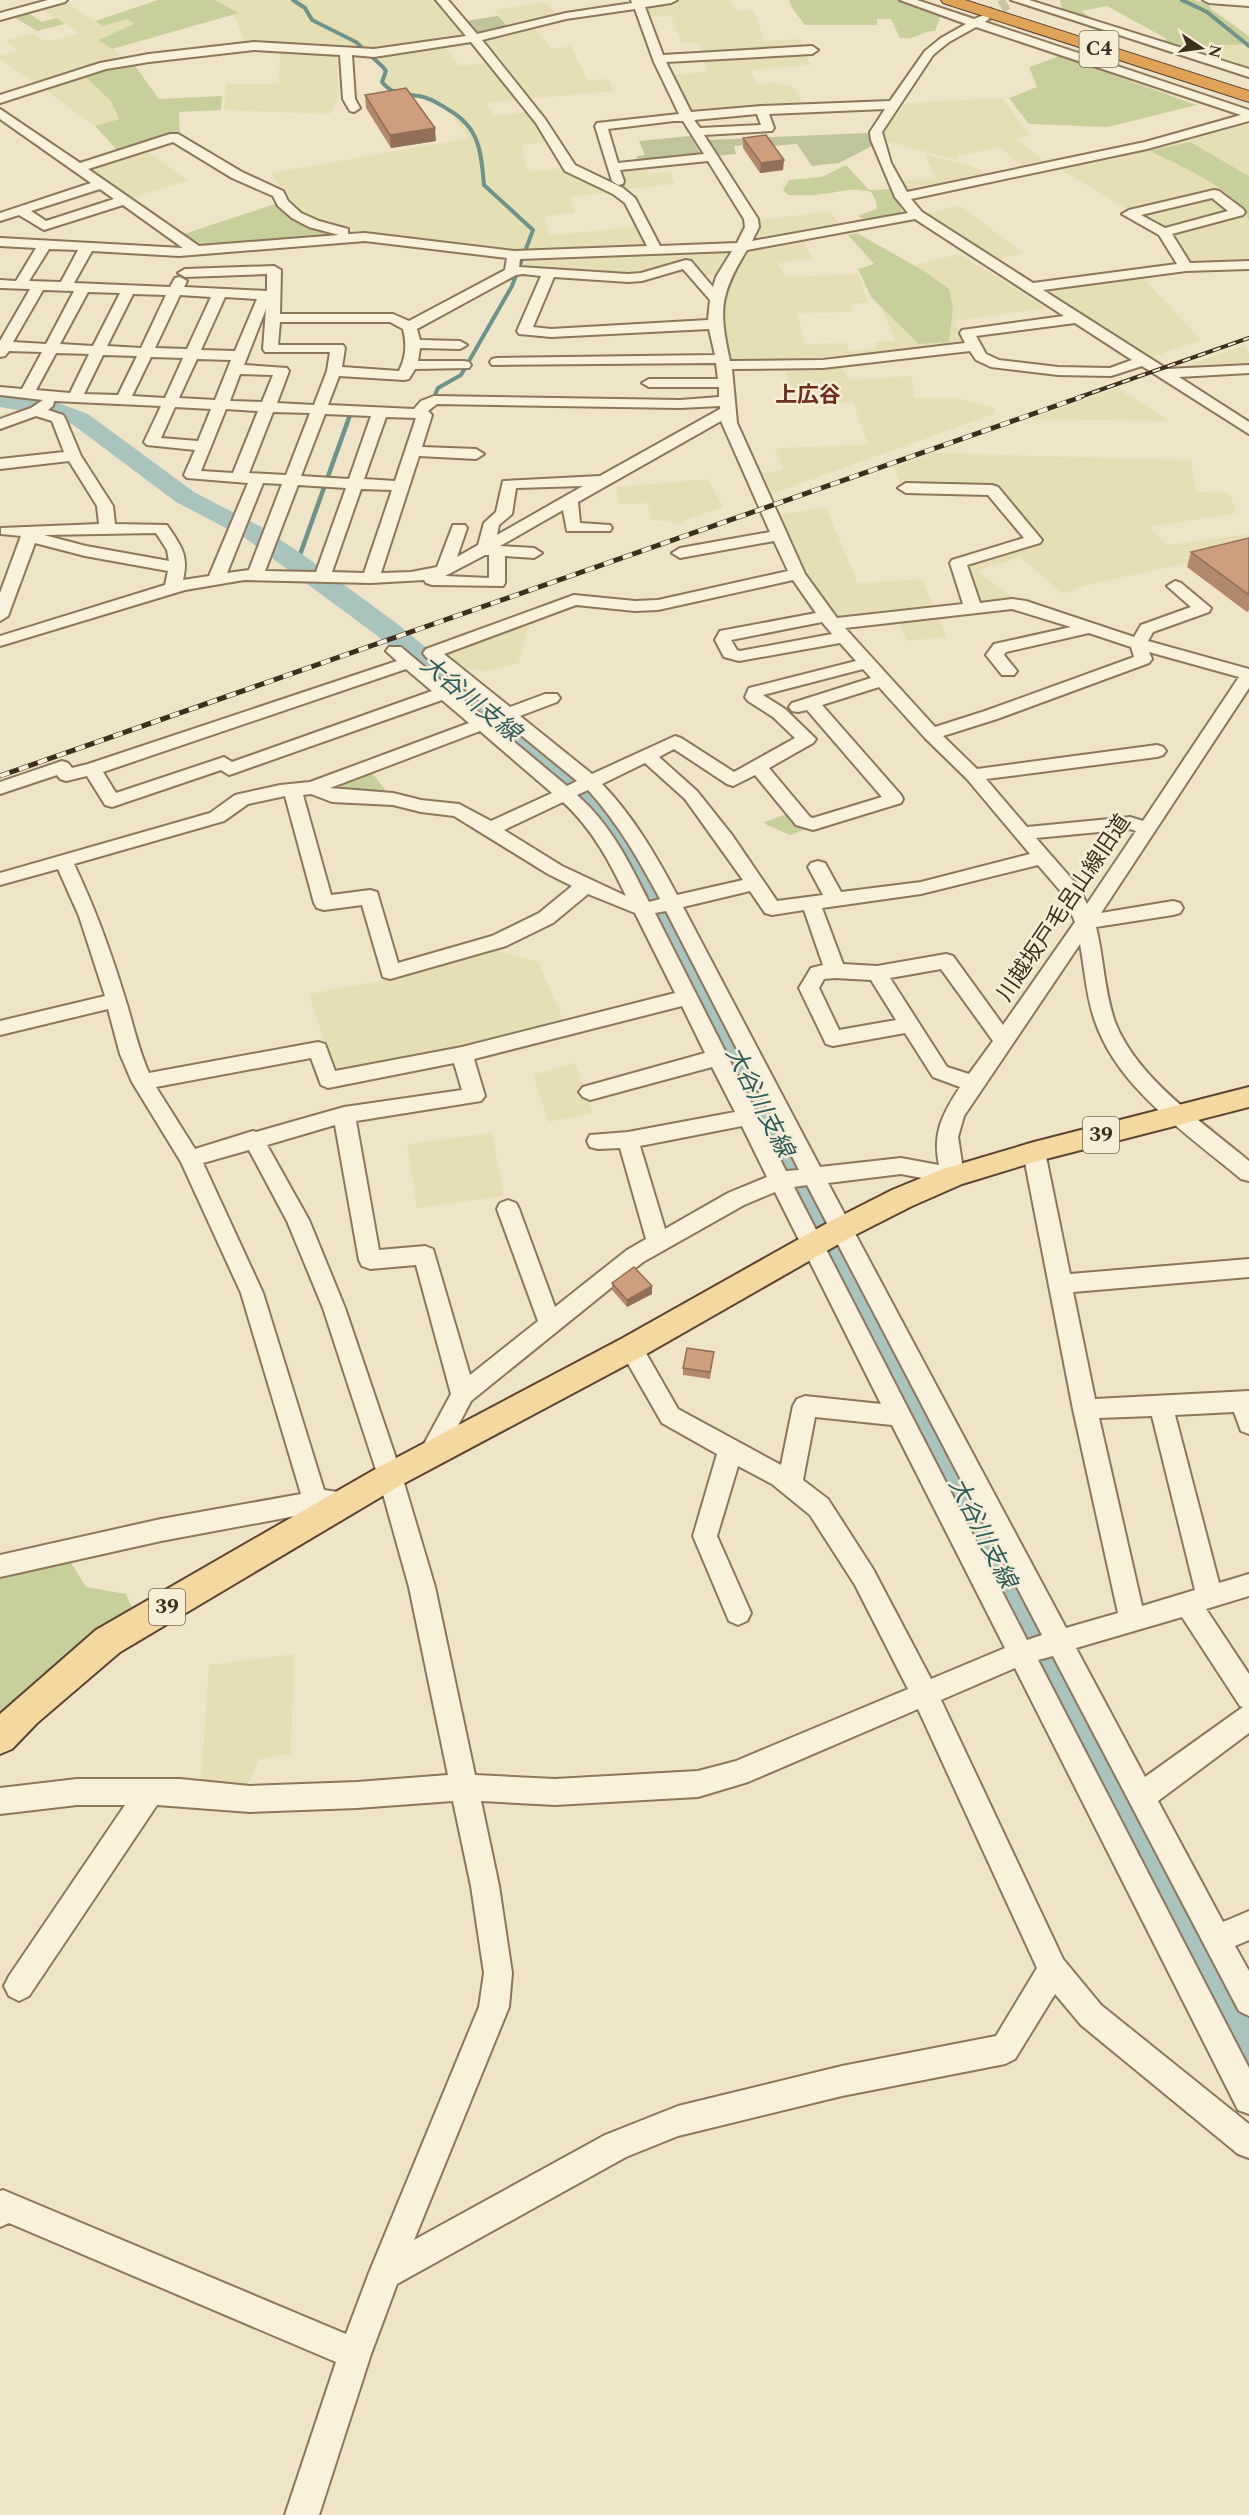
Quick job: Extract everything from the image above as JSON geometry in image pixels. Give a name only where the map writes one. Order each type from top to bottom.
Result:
[{"type":"highway","name":"C4","points":[[949,0],[1249,97]]},
{"type":"highway","name":"C4","points":[[976,0],[1249,89]]},
{"type":"main road","name":"39","points":[[0,1738],[25,1712],[108,1641],[390,1476],[631,1348],[841,1229],[902,1198],[954,1176],[1034,1152],[1249,1097]]},
{"type":"street","points":[[0,17],[61,0]]},
{"type":"street","points":[[442,0],[476,38],[541,122],[570,168],[618,191],[630,201],[656,250]]},
{"type":"street","points":[[0,99],[104,66],[149,58],[254,46],[374,53],[476,38],[566,16],[638,2],[671,0]]},
{"type":"street","points":[[906,0],[979,21],[1249,116]]},
{"type":"street","points":[[1209,0],[1249,3]]},
{"type":"street","points":[[1011,1],[1249,73]]},
{"type":"street","points":[[638,2],[659,59],[686,116],[751,219],[752,227],[723,277],[717,300],[715,324],[726,383],[729,423],[797,574],[833,626],[931,734],[973,775],[1070,890],[1079,905],[1084,922],[1094,968],[1097,996],[1118,1049],[1148,1088],[1249,1173]]},
{"type":"street","points":[[979,21],[929,52],[878,128],[875,139],[902,197],[917,215],[1249,429]]},
{"type":"street","points":[[659,59],[812,50]]},
{"type":"street","points":[[346,52],[349,99],[354,108]]},
{"type":"street","points":[[618,191],[619,185],[601,126],[761,110],[894,105]]},
{"type":"street","points":[[696,132],[768,128],[761,110]]},
{"type":"street","points":[[0,113],[197,251]]},
{"type":"street","points":[[902,197],[1147,145],[1249,116]]},
{"type":"street","points":[[78,168],[174,137],[237,175],[278,194],[281,202],[291,214],[317,225],[365,237],[514,255],[742,247],[917,215]]},
{"type":"street","points":[[613,167],[712,157]]},
{"type":"street","points":[[0,217],[101,184]]},
{"type":"street","points":[[1164,232],[1238,213],[1214,194],[1129,214],[1164,232],[1186,267]]},
{"type":"street","points":[[21,210],[44,226],[125,200]]},
{"type":"street","points":[[0,243],[86,249],[197,251],[365,237]]},
{"type":"street","points":[[273,244],[274,270],[269,295],[219,404],[192,475],[402,486]]},
{"type":"street","points":[[20,285],[45,245]]},
{"type":"street","points":[[65,287],[86,249]]},
{"type":"street","points":[[123,400],[175,291],[197,251]]},
{"type":"street","points":[[512,272],[514,255]]},
{"type":"street","points":[[409,327],[512,272],[523,270],[628,278],[642,277],[686,264],[717,300]]},
{"type":"street","points":[[1029,288],[1186,267],[1249,265]]},
{"type":"street","points":[[185,273],[274,270]]},
{"type":"street","points":[[549,273],[524,331],[551,333],[715,324]]},
{"type":"street","points":[[0,284],[269,295]]},
{"type":"street","points":[[1,348],[39,285]]},
{"type":"street","points":[[27,394],[83,288]]},
{"type":"street","points":[[75,398],[128,290]]},
{"type":"street","points":[[203,446],[152,442],[220,293]]},
{"type":"street","points":[[255,575],[334,371],[338,348],[270,349],[273,318],[269,295]]},
{"type":"street","points":[[273,318],[393,318],[409,327],[415,344],[410,365],[404,376],[334,371]]},
{"type":"street","points":[[1076,319],[967,333],[981,357],[996,363],[1058,371],[1111,372],[1143,361]]},
{"type":"street","points":[[415,344],[460,345]]},
{"type":"street","points":[[497,362],[823,364],[974,346]]},
{"type":"street","points":[[1,348],[193,354],[282,371],[239,478]]},
{"type":"street","points":[[410,365],[464,365]]},
{"type":"street","points":[[1163,374],[1249,369]]},
{"type":"street","points":[[649,383],[726,383]]},
{"type":"street","points":[[0,391],[27,394],[48,404],[58,418],[73,456],[105,506],[108,529]]},
{"type":"street","points":[[0,424],[48,404],[75,398],[425,415],[371,578]]},
{"type":"street","points":[[418,414],[426,404],[434,400],[728,406]]},
{"type":"street","points":[[392,578],[444,571],[491,550],[728,406]]},
{"type":"street","points":[[322,577],[380,413]]},
{"type":"street","points":[[412,451],[476,454]]},
{"type":"street","points":[[0,464],[73,456]]},
{"type":"street","points":[[216,579],[257,479]]},
{"type":"street","points":[[504,514],[509,484],[605,481]]},
{"type":"street","points":[[906,488],[992,490],[1034,540],[958,563],[974,608]]},
{"type":"street","points":[[0,641],[172,588],[216,579],[255,575],[497,583],[491,550],[492,523],[504,514],[563,505]]},
{"type":"street","points":[[563,505],[573,528],[604,528]]},
{"type":"street","points":[[4,530],[160,528],[176,551],[178,568],[172,588]]},
{"type":"street","points":[[444,571],[459,528]]},
{"type":"street","points":[[4,530],[85,550],[178,568]]},
{"type":"street","points":[[0,616],[29,536]]},
{"type":"street","points":[[680,553],[779,536]]},
{"type":"street","points":[[491,550],[534,554]]},
{"type":"street","points":[[797,574],[658,605],[635,606],[574,600],[432,653],[506,716],[590,782],[612,805],[646,854],[841,1229],[1249,2001]]},
{"type":"street","points":[[931,734],[991,715],[1143,659],[1138,644],[1147,629],[1203,608],[1175,586]]},
{"type":"street","points":[[833,626],[739,656],[730,653],[723,640],[726,635],[833,626],[1012,604],[1026,606],[1138,644],[1249,675]]},
{"type":"street","points":[[0,628],[27,632]]},
{"type":"street","points":[[1008,670],[995,655],[1000,648],[1089,628]]},
{"type":"street","points":[[0,788],[62,767],[66,775],[92,769],[206,732],[402,657],[484,724],[584,811],[610,844],[645,909],[812,1245],[1249,2099]]},
{"type":"street","points":[[490,830],[675,742],[733,780],[807,739],[779,713],[754,697],[755,692],[867,663]]},
{"type":"street","name":"川越坂戸毛呂山線旧道","points":[[954,1176],[947,1154],[948,1125],[1249,675]]},
{"type":"street","points":[[779,713],[882,680]]},
{"type":"street","points":[[92,769],[112,801],[227,766],[444,693]]},
{"type":"street","points":[[0,879],[218,817],[242,799],[303,789],[551,698]]},
{"type":"street","points":[[758,767],[803,821],[813,824],[894,799],[810,703]]},
{"type":"street","points":[[206,732],[227,766],[242,799]]},
{"type":"street","points":[[973,775],[1157,751]]},
{"type":"street","points":[[646,755],[691,795],[772,908],[921,888],[1044,857]]},
{"type":"street","points":[[303,789],[332,796],[393,799],[421,806],[459,810],[555,870],[645,909],[756,883]]},
{"type":"street","points":[[303,789],[297,812],[324,903],[370,897],[390,972],[499,941],[546,918],[586,885]]},
{"type":"street","points":[[1024,835],[1036,831],[1130,823],[1147,828]]},
{"type":"street","points":[[63,861],[90,916],[130,1054],[142,1082],[190,1159],[252,1293],[315,1501]]},
{"type":"street","points":[[818,867],[837,900]]},
{"type":"street","points":[[811,903],[835,971]]},
{"type":"street","points":[[1084,922],[1173,908]]},
{"type":"street","points":[[910,1025],[833,1039],[808,988],[818,974],[835,971],[877,973],[946,961],[1004,1041]]},
{"type":"street","points":[[877,973],[940,1072],[974,1084]]},
{"type":"street","points":[[142,1082],[318,1048],[328,1080],[462,1054],[689,997]]},
{"type":"street","points":[[0,1028],[116,1000]]},
{"type":"street","points":[[190,1159],[253,1139],[344,1115],[474,1096],[462,1054]]},
{"type":"street","points":[[590,1092],[720,1057]]},
{"type":"street","points":[[344,1115],[370,1260],[426,1255],[463,1394]]},
{"type":"street","points":[[598,1141],[628,1140],[750,1117]]},
{"type":"street","points":[[253,1139],[298,1220],[334,1308],[390,1476],[422,1587],[485,1886],[498,1973],[494,2007],[385,2273],[355,2354],[302,2515]]},
{"type":"street","points":[[628,1140],[658,1243]]},
{"type":"street","points":[[1034,1152],[1085,1409],[1132,1620]]},
{"type":"street","points":[[430,1455],[463,1394],[635,1256],[736,1199],[781,1180],[901,1166],[954,1176]]},
{"type":"street","points":[[508,1209],[550,1323]]},
{"type":"street","points":[[1061,1284],[1249,1268]]},
{"type":"street","points":[[631,1348],[670,1416],[790,1483],[819,1508],[864,1577],[925,1695],[1053,1968],[1091,2015],[1249,2143]]},
{"type":"street","points":[[790,1483],[805,1406],[899,1416]]},
{"type":"street","points":[[1085,1409],[1161,1406],[1247,1409]]},
{"type":"street","points":[[1161,1406],[1199,1600],[1249,1697]]},
{"type":"street","points":[[731,1449],[705,1536],[738,1612]]},
{"type":"street","points":[[0,1566],[161,1530],[315,1501],[352,1498]]},
{"type":"street","points":[[0,1802],[77,1792],[180,1792],[250,1799],[357,1795],[463,1786],[555,1791],[698,1784],[738,1773],[1022,1653],[1249,1585]]},
{"type":"street","points":[[1141,1797],[1249,1717]]},
{"type":"street","points":[[19,1986],[150,1792]]},
{"type":"street","points":[[1215,1940],[1249,1925]]},
{"type":"street","points":[[385,2273],[616,2146],[678,2121],[842,2081],[1005,2049],[1053,1968]]},
{"type":"street","points":[[0,2211],[3,2205],[355,2354]]},
{"type":"shaded area","points":[[62,0],[103,26],[127,19],[134,24],[98,40],[124,57],[36,83],[0,59],[0,56],[19,50],[5,41],[32,33],[47,42],[79,33],[38,7]]},
{"type":"shaded area","points":[[208,0],[436,0],[468,35],[378,49],[246,44],[233,13]]},
{"type":"shaded area","points":[[686,0],[728,0],[737,11],[753,9],[765,41],[800,39],[811,65],[750,70],[757,84],[775,83],[790,86],[796,90],[803,105],[688,113],[670,75],[708,72],[699,43],[681,43],[671,16],[647,17],[643,6]]},
{"type":"shaded area","points":[[545,2],[559,16],[509,28],[494,10]]},
{"type":"shaded area","points":[[534,28],[552,49],[571,46],[588,80],[608,79],[614,91],[485,103],[493,115],[526,112],[543,133],[547,142],[521,145],[528,172],[563,168],[611,193],[570,196],[575,213],[544,216],[550,235],[635,227],[648,253],[722,251],[728,255],[716,276],[673,273],[625,275],[525,266],[531,252],[436,243],[335,227],[294,212],[271,173],[469,138],[443,103],[427,96],[402,94],[387,88],[384,83],[389,71],[376,55],[444,46],[459,66],[500,61],[482,40]]},
{"type":"shaded area","points":[[1249,42],[1249,70],[1173,46]]},
{"type":"shaded area","points":[[280,49],[337,54],[338,98],[330,114],[224,110],[226,84],[279,84]]},
{"type":"shaded area","points":[[84,76],[111,101],[119,119],[95,126],[44,89]]},
{"type":"shaded area","points":[[1002,98],[1030,136],[1016,138],[1046,163],[1024,167],[998,147],[959,156],[957,160],[885,141],[883,136],[884,130],[906,103]]},
{"type":"shaded area","points":[[1249,122],[1249,263],[1192,265],[1171,233],[1057,167],[1142,149]]},
{"type":"shaded area","points":[[145,150],[189,180],[132,198],[88,168]]},
{"type":"shaded area","points":[[925,155],[970,165],[988,175],[913,191],[906,189],[902,180],[936,179]]},
{"type":"shaded area","points":[[644,165],[648,174],[670,172],[675,184],[626,189],[617,168]]},
{"type":"shaded area","points":[[959,205],[1024,253],[995,260],[927,214]]},
{"type":"shaded area","points":[[830,211],[841,226],[761,240],[756,238],[760,230],[760,220]]},
{"type":"shaded area","points":[[803,241],[812,258],[778,263],[785,277],[859,274],[868,303],[851,304],[853,312],[797,313],[805,344],[846,343],[849,351],[876,349],[874,342],[895,341],[877,297],[912,266],[959,254],[1047,308],[954,321],[967,344],[820,362],[735,363],[731,360],[723,318],[724,292],[735,267],[747,253]]},
{"type":"shaded area","points":[[1141,276],[1201,340],[1150,358],[1040,289]]},
{"type":"shaded area","points":[[1245,345],[1249,354],[1249,366],[1171,371]]},
{"type":"shaded area","points":[[840,365],[850,380],[912,376],[914,398],[957,398],[995,408],[994,414],[771,494],[760,473],[783,470],[775,448],[868,445],[853,402],[796,406],[785,367]]},
{"type":"shaded area","points":[[1117,388],[1170,421],[1031,419]]},
{"type":"shaded area","points":[[936,453],[1191,460],[1196,492],[1229,493],[1237,513],[1150,527],[1167,545],[1249,534],[1249,550],[1087,585],[1063,594],[1020,557],[977,571],[1016,600],[976,605],[963,564],[1037,541],[1013,511],[1000,487],[901,485],[894,467]]},
{"type":"shaded area","points":[[708,479],[723,507],[673,525],[670,521],[652,520],[647,503],[619,504],[616,487]]},
{"type":"shaded area","points":[[826,508],[858,583],[922,579],[947,637],[907,641],[894,614],[836,619],[816,597],[780,514]]},
{"type":"shaded area","points":[[530,620],[519,663],[487,671],[457,668],[442,656],[444,651]]},
{"type":"shaded area","points":[[491,949],[538,962],[564,1021],[457,1048],[335,1073],[309,994],[407,976]]},
{"type":"shaded area","points":[[575,1063],[593,1113],[549,1122],[533,1075]]},
{"type":"shaded area","points":[[492,1133],[504,1196],[417,1208],[407,1144]]},
{"type":"shaded area","points":[[294,1654],[291,1754],[259,1759],[246,1787],[201,1781],[209,1665]]},
{"type":"green space","points":[[158,0],[214,0],[239,13],[112,49],[98,40],[134,24],[127,19],[103,26],[95,21]]},
{"type":"green space","points":[[789,0],[899,0],[941,15],[935,31],[911,38],[900,38],[891,19],[877,19],[877,25],[805,25]]},
{"type":"green space","points":[[1060,0],[1194,0],[1209,5],[1211,9],[1249,36],[1249,44],[1184,47],[1161,41],[1167,39],[1107,6],[1081,11],[1097,22],[1062,10]]},
{"type":"green space","points":[[28,13],[42,22],[56,18],[65,24],[37,31],[11,15]]},
{"type":"green space","points":[[498,16],[509,28],[477,35],[465,21]]},
{"type":"green space","points":[[1060,56],[1197,105],[1108,127],[1029,124],[1009,98],[1037,87],[1029,67]]},
{"type":"green space","points":[[133,63],[159,99],[222,96],[221,110],[179,112],[180,137],[117,150],[95,126],[119,119],[111,101],[84,76]]},
{"type":"green space","points":[[868,133],[872,146],[839,163],[812,166],[797,144],[770,146],[768,143],[734,146],[736,154],[716,156],[706,140]]},
{"type":"green space","points":[[690,136],[703,157],[640,163],[636,156],[645,155],[639,141]]},
{"type":"green space","points":[[1190,142],[1249,176],[1249,220],[1242,208],[1219,188],[1150,151]]},
{"type":"green space","points":[[846,165],[869,190],[891,189],[902,211],[899,214],[864,219],[857,216],[877,209],[871,192],[852,190],[815,195],[788,195],[783,190],[789,180],[822,177]]},
{"type":"green space","points":[[281,202],[291,214],[341,234],[220,246],[196,243],[184,234]]},
{"type":"green space","points":[[857,233],[924,271],[949,289],[953,309],[949,342],[919,344],[871,297],[858,269],[874,264],[848,235]]},
{"type":"green space","points":[[366,771],[373,774],[387,792],[382,796],[324,790]]},
{"type":"green space","points":[[789,813],[804,830],[790,835],[764,822]]},
{"type":"green space","points":[[70,1561],[86,1587],[126,1594],[133,1610],[0,1717],[0,1575]]},
{"type":"building","points":[[406,88],[435,128],[390,135],[365,95]]},
{"type":"building","points":[[766,135],[784,160],[761,163],[743,138]]},
{"type":"building","points":[[1249,538],[1249,595],[1191,552]]},
{"type":"building","points":[[634,1267],[652,1286],[627,1300],[612,1283]]},
{"type":"building","points":[[687,1348],[714,1352],[710,1372],[683,1368]]},
{"type":"waterway","points":[[293,0],[305,8],[312,20],[356,42],[386,71],[382,82],[390,89],[427,98],[459,117],[473,133],[477,142],[484,185],[533,230],[512,286],[461,375],[438,388],[434,397]]},
{"type":"waterway","points":[[1182,0],[1207,12],[1249,46]]},
{"type":"waterway","name":"大谷川支線","points":[[0,400],[58,410],[80,419],[185,497],[254,533],[297,563],[385,628],[584,793],[628,848],[1249,2050]]},
{"type":"waterway","points":[[297,563],[350,415]]},
{"type":"tunnel","points":[[984,18],[1007,3]]},
{"type":"railway","points":[[1077,398],[1249,338]]},
{"type":"railway","points":[[0,776],[1081,397]]},
{"type":"district","name":"上広谷","points":[[808,395]]}]
